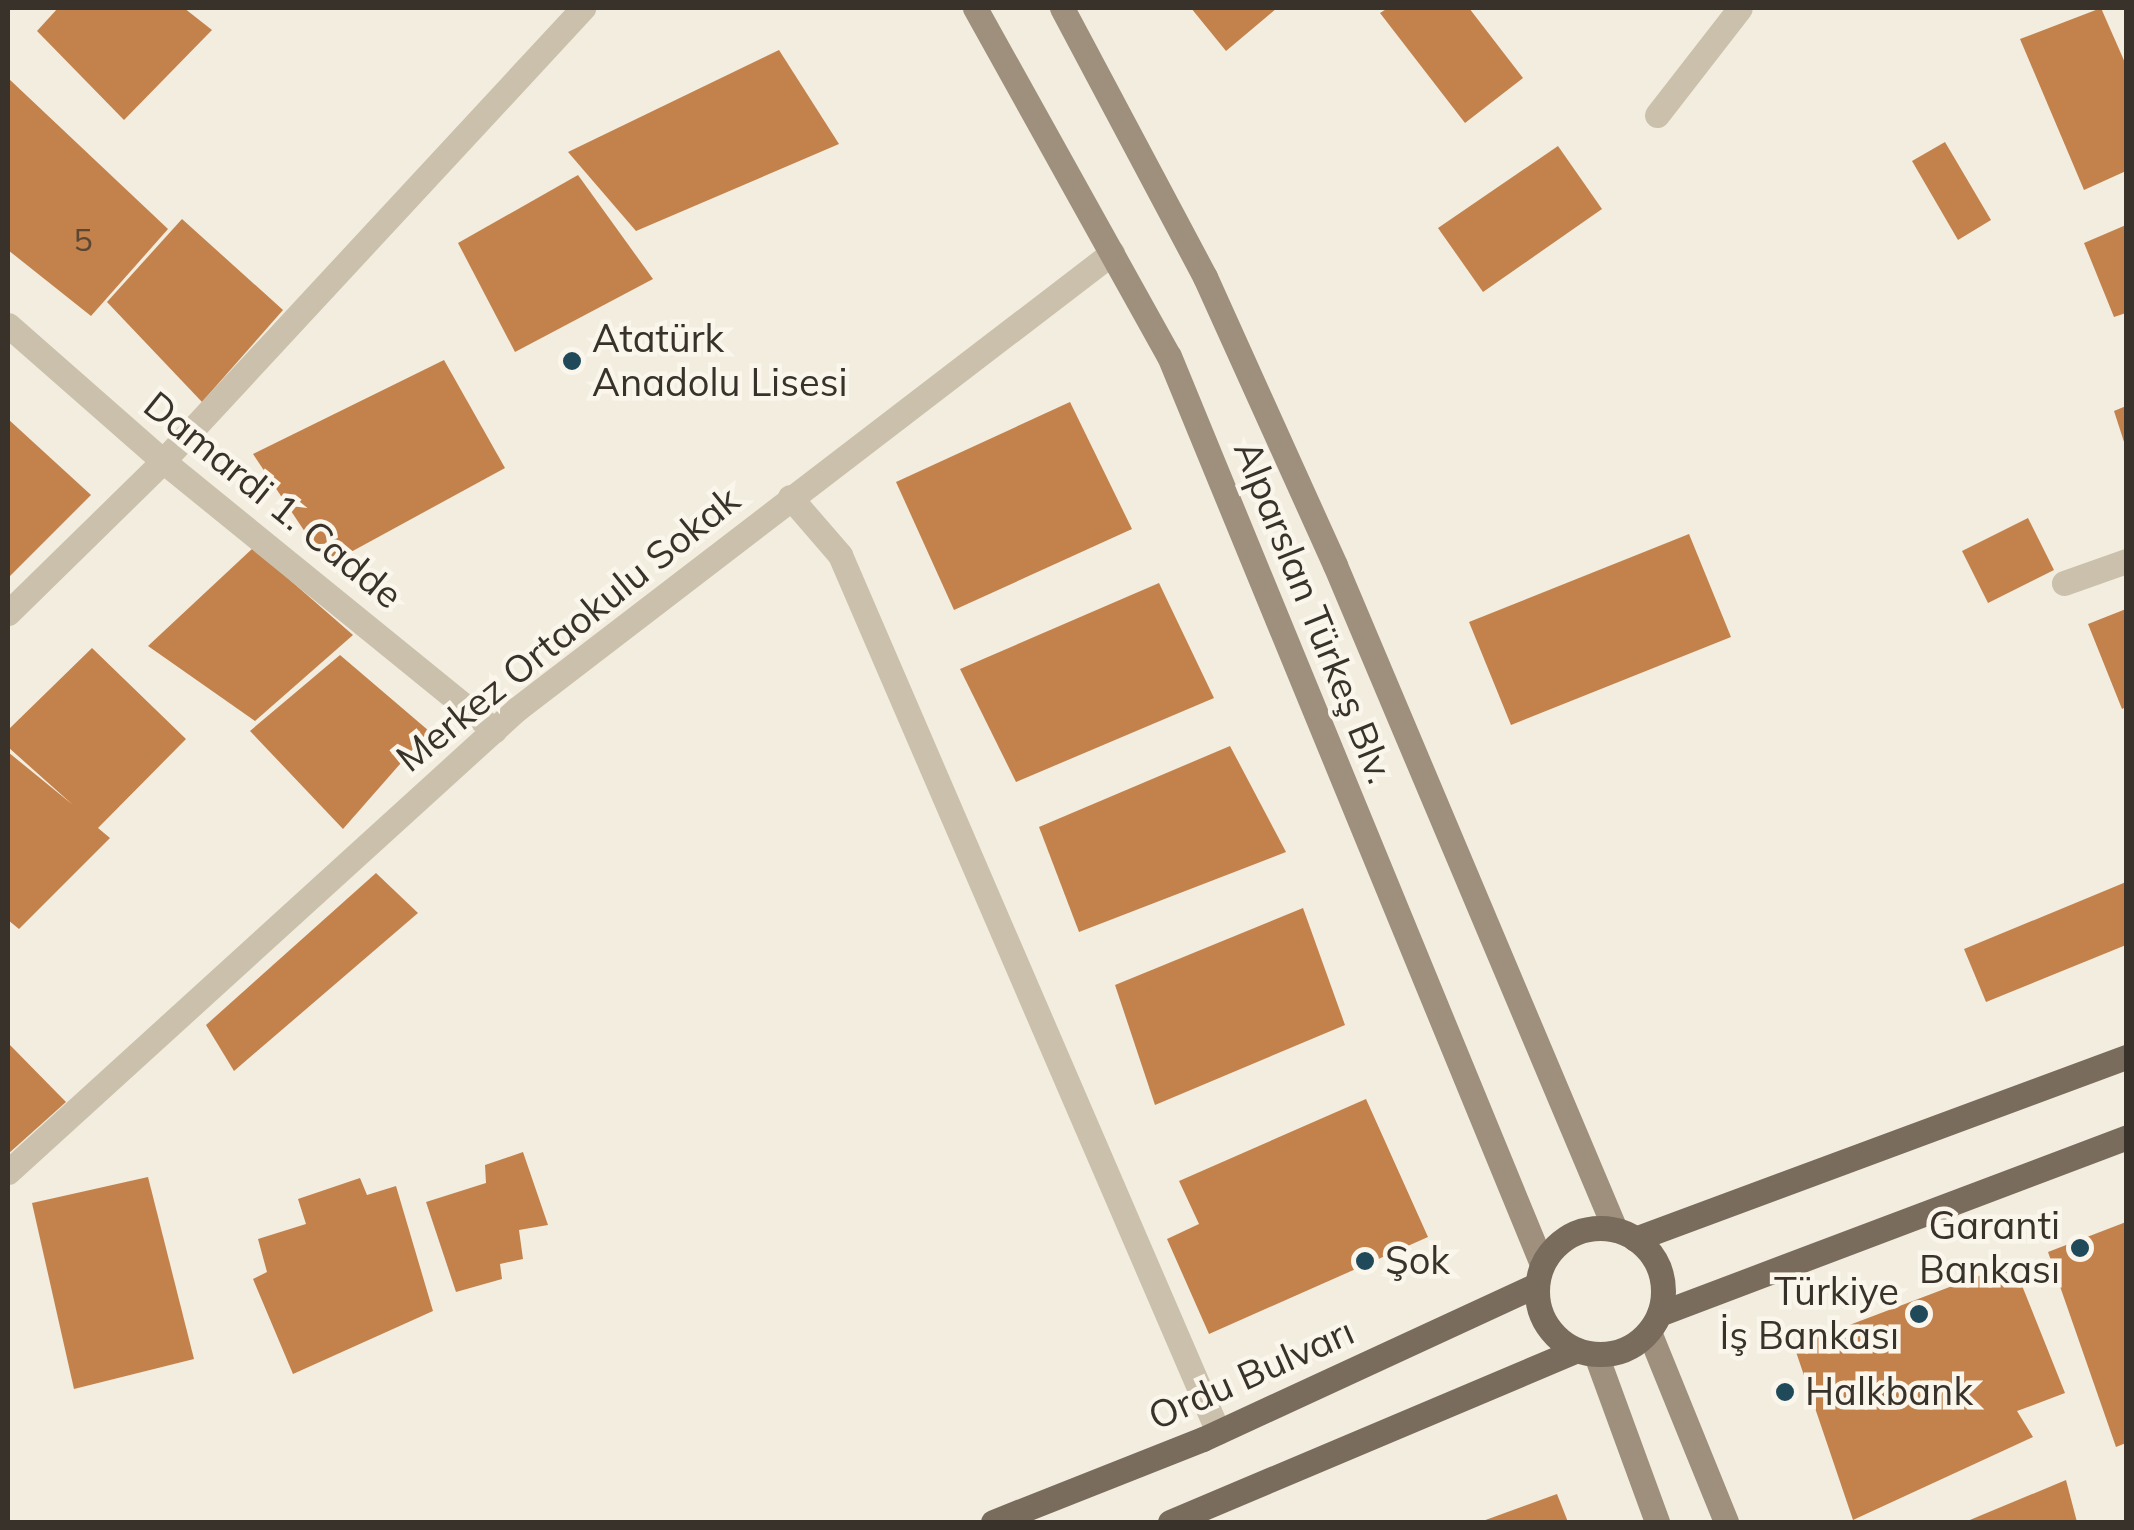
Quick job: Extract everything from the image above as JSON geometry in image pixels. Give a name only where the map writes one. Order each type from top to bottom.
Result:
[{"type":"main road","name":"Ordu Bulvarı","points":[[993,1522],[1218,1432],[1539,1275],[1572,1234],[1625,1234],[2126,1057]]},
{"type":"main road","points":[[1170,1522],[1586,1352],[1616,1353],[1654,1323],[2126,1138]]},
{"type":"main road","points":[[1625,1234],[1661,1273],[1654,1323]]},
{"type":"main road","points":[[1539,1275],[1546,1326],[1586,1352]]},
{"type":"street","points":[[8,613],[163,462],[583,8]]},
{"type":"street","name":"Alparslan Türkeş Blv.","points":[[975,8],[1169,356],[1539,1275]]},
{"type":"street","name":"Alparslan Türkeş Blv.","points":[[1062,8],[1238,349],[1625,1234]]},
{"type":"street","points":[[1657,115],[1740,8]]},
{"type":"street","name":"Merkez Ortaokulu Sokak","points":[[8,1172],[494,730],[790,497],[1112,253]]},
{"type":"street","name":"Damardi 1. Cadde","points":[[8,325],[163,462],[494,730]]},
{"type":"street","points":[[790,497],[840,554],[1218,1432]]},
{"type":"street","points":[[2064,583],[2126,561]]},
{"type":"street","points":[[1654,1323],[1726,1522]]},
{"type":"street","points":[[1586,1352],[1657,1522]]},
{"type":"building","points":[[58,8],[184,8],[212,30],[124,120],[37,31]]},
{"type":"building","points":[[1191,8],[1277,8],[1226,51]]},
{"type":"building","points":[[1388,8],[1469,8],[1523,78],[1465,123],[1380,13]]},
{"type":"building","points":[[2101,8],[2126,65],[2126,171],[2084,190],[2020,39]]},
{"type":"building","points":[[779,50],[839,144],[636,231],[568,152]]},
{"type":"building","points":[[8,78],[168,229],[91,316],[8,250]]},
{"type":"building","points":[[1945,142],[1991,220],[1958,240],[1912,161]]},
{"type":"building","points":[[1558,146],[1602,209],[1483,292],[1438,228]]},
{"type":"building","points":[[578,175],[653,279],[515,352],[458,243]]},
{"type":"building","points":[[182,219],[283,310],[202,402],[107,302]]},
{"type":"building","points":[[2126,225],[2126,313],[2114,317],[2084,243]]},
{"type":"building","points":[[444,360],[505,468],[327,565],[253,454]]},
{"type":"building","points":[[1070,402],[1132,529],[954,610],[896,482]]},
{"type":"building","points":[[2126,406],[2126,448],[2114,411]]},
{"type":"building","points":[[8,419],[91,495],[8,578]]},
{"type":"building","points":[[2028,518],[2054,570],[1988,603],[1962,551]]},
{"type":"building","points":[[1689,534],[1731,637],[1511,725],[1469,622]]},
{"type":"building","points":[[253,548],[353,635],[255,721],[148,646]]},
{"type":"building","points":[[1159,583],[1214,698],[1016,782],[960,669]]},
{"type":"building","points":[[2126,609],[2126,707],[2122,709],[2088,624]]},
{"type":"building","points":[[92,648],[186,739],[98,828],[110,838],[19,929],[8,920],[8,752],[73,805],[8,747],[8,730]]},
{"type":"building","points":[[340,655],[429,731],[343,829],[250,731]]},
{"type":"building","points":[[1230,746],[1286,852],[1079,932],[1039,827]]},
{"type":"building","points":[[376,873],[418,913],[234,1071],[206,1025]]},
{"type":"building","points":[[2126,882],[2126,945],[1986,1002],[1964,949]]},
{"type":"building","points":[[1303,908],[1345,1025],[1155,1105],[1115,985]]},
{"type":"building","points":[[8,1043],[66,1102],[8,1154]]},
{"type":"building","points":[[1366,1099],[1428,1237],[1209,1334],[1167,1239],[1199,1224],[1179,1181]]},
{"type":"building","points":[[523,1152],[548,1225],[519,1230],[523,1259],[500,1264],[502,1279],[456,1292],[426,1202],[486,1183],[485,1165]]},
{"type":"building","points":[[148,1177],[194,1359],[74,1389],[32,1203]]},
{"type":"building","points":[[360,1178],[367,1195],[396,1186],[433,1311],[293,1374],[253,1279],[267,1272],[258,1239],[306,1224],[298,1199]]},
{"type":"building","points":[[2126,1222],[2126,1443],[2116,1447],[2048,1252]]},
{"type":"building","points":[[2013,1263],[2065,1393],[2017,1411],[2033,1437],[1853,1520],[1794,1346]]},
{"type":"building","points":[[2066,1480],[2077,1522],[1965,1522]]},
{"type":"building","points":[[1557,1494],[1568,1522],[1480,1522]]},
{"type":"place","name":"Atatürk Anadolu Lisesi","points":[[572,361]]},
{"type":"place","name":"Garanti Bankası","points":[[2080,1248]]},
{"type":"place","name":"Şok","points":[[1365,1261]]},
{"type":"place","name":"Türkiye İş Bankası","points":[[1919,1314]]},
{"type":"place","name":"Halkbank","points":[[1785,1392]]}]
